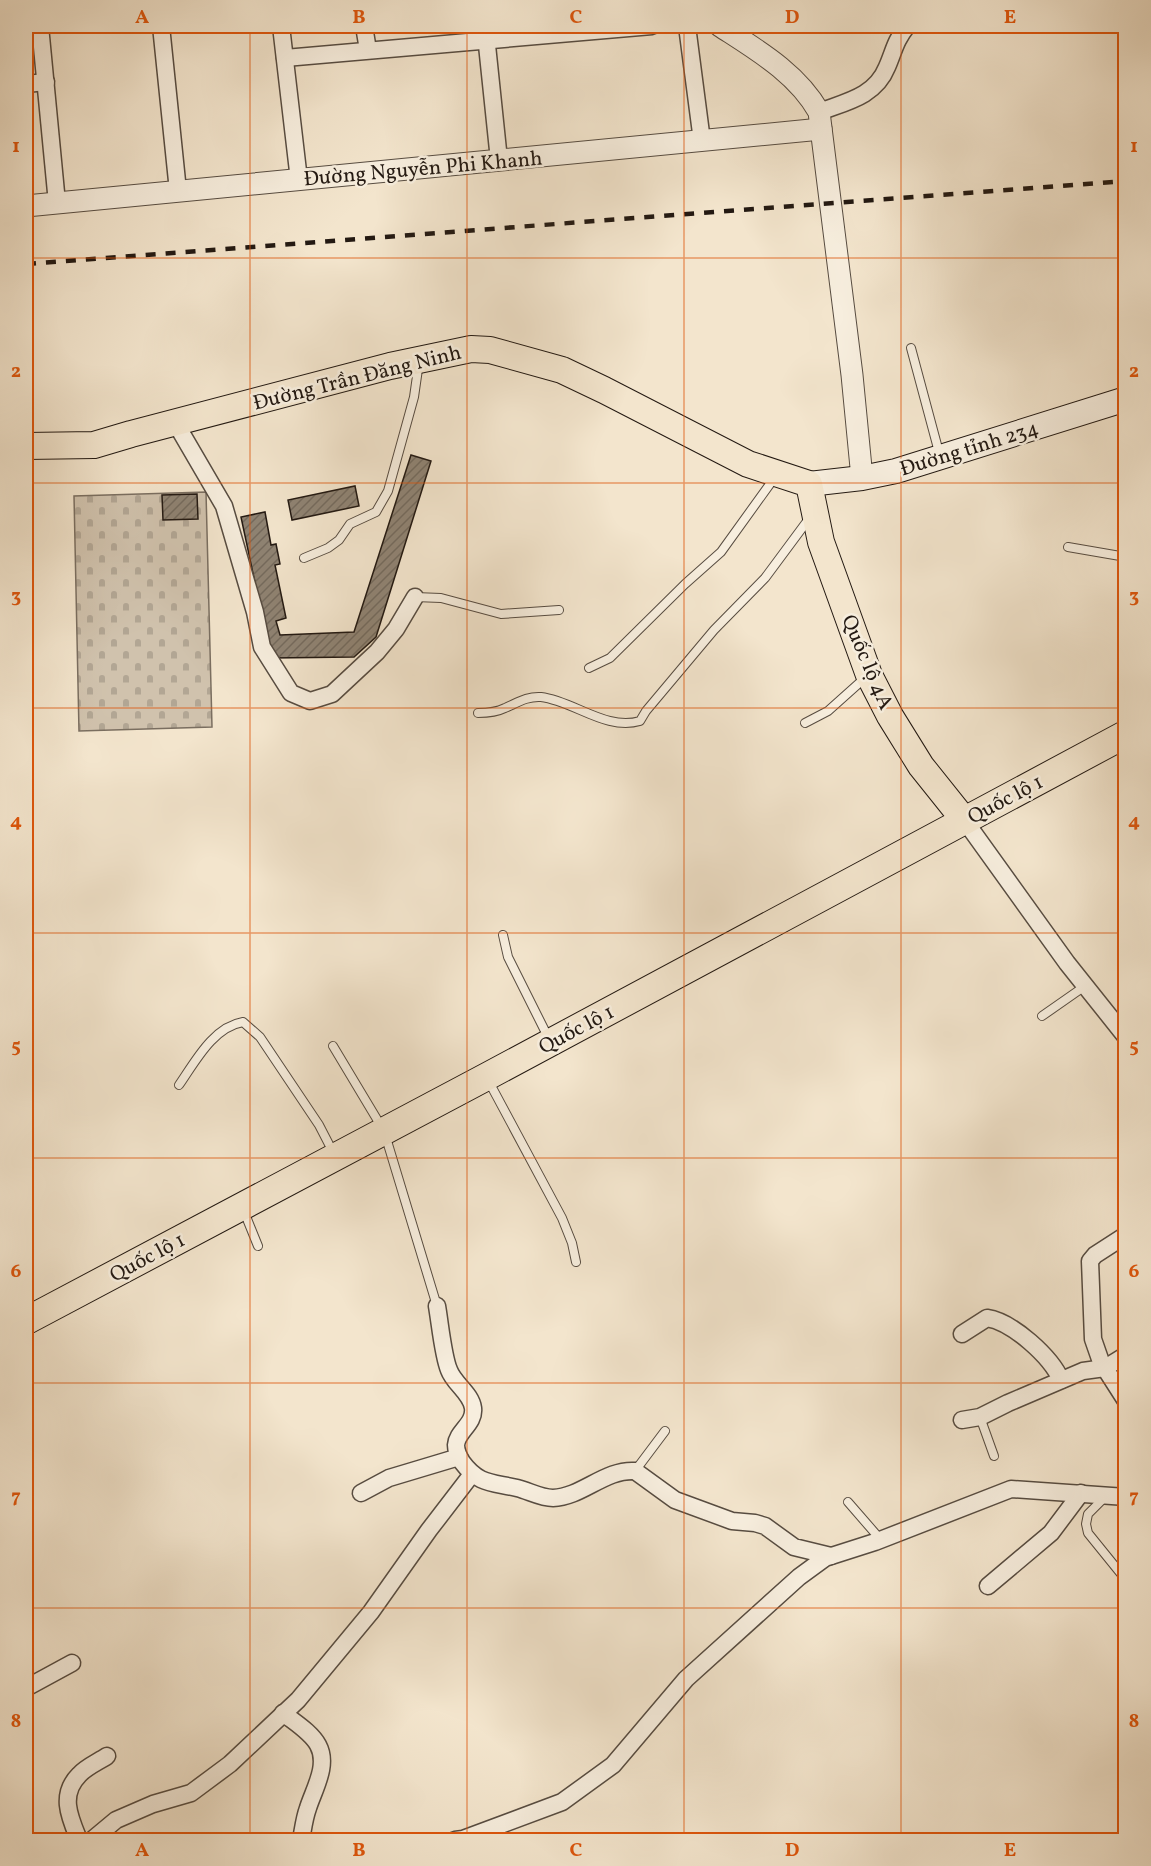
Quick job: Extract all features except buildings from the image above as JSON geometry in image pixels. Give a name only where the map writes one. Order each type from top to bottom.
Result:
[{"type":"highway","name":"Quốc lộ 1","points":[[26,1321],[1125,734]]},
{"type":"main road","name":"Đường Trần Đăng Ninh","points":[[26,446],[94,445],[420,359],[471,349],[490,350],[562,370],[748,464],[809,484]]},
{"type":"main road","name":"Đường tỉnh 234","points":[[809,484],[862,478],[896,471],[1125,399]]},
{"type":"main road","name":"Quốc lộ 4A","points":[[809,484],[821,542],[868,675],[921,766],[965,821]]},
{"type":"street","points":[[40,26],[57,203]]},
{"type":"street","points":[[161,26],[178,191]]},
{"type":"street","points":[[281,26],[299,180]]},
{"type":"street","points":[[364,26],[368,51]]},
{"type":"street","points":[[285,58],[368,51],[486,33],[652,26]]},
{"type":"street","points":[[687,26],[702,141]]},
{"type":"street","points":[[720,26],[796,80],[810,96],[820,121],[852,375],[862,478]]},
{"type":"street","points":[[820,121],[854,101],[882,76],[896,39],[907,26]]},
{"type":"street","points":[[486,33],[499,160]]},
{"type":"street","points":[[26,84],[46,82]]},
{"type":"street","name":"Đường Nguyễn Phi Khanh","points":[[26,206],[702,141],[820,121]]},
{"type":"street","points":[[175,422],[224,506],[255,612],[262,647],[291,693],[310,701],[333,694],[396,629],[414,597]]},
{"type":"street","points":[[965,821],[1012,889],[1125,1037]]},
{"type":"street","points":[[1125,1234],[1090,1261],[1093,1339],[1105,1368],[1125,1401]]},
{"type":"street","points":[[437,1306],[449,1370],[469,1398],[473,1410],[471,1421],[456,1442],[459,1457],[472,1474],[485,1482],[553,1498],[576,1491],[613,1474],[627,1470],[635,1471],[675,1500],[732,1521],[765,1526],[794,1547],[831,1556]]},
{"type":"street","points":[[962,1334],[987,1318],[995,1319],[1018,1332],[1047,1358],[1056,1368],[1061,1380]]},
{"type":"street","points":[[962,1420],[980,1417],[1083,1371],[1105,1368],[1125,1355]]},
{"type":"street","points":[[361,1493],[388,1478],[459,1457]]},
{"type":"street","points":[[92,1840],[116,1820],[153,1804],[191,1793],[230,1764],[298,1700],[371,1612],[472,1474]]},
{"type":"street","points":[[455,1840],[464,1839],[562,1802],[613,1765],[686,1679],[799,1577],[825,1558],[881,1540],[1011,1489],[1125,1497]]},
{"type":"street","points":[[988,1586],[1051,1533],[1081,1493]]},
{"type":"street","points":[[26,1688],[72,1663]]},
{"type":"street","points":[[283,1713],[317,1743],[322,1755],[318,1782],[300,1840]]},
{"type":"street","points":[[79,1840],[68,1813],[67,1796],[78,1775],[107,1756]]},
{"type":"lane","points":[[911,348],[940,457]]},
{"type":"lane","points":[[303,558],[328,548],[339,540],[350,524],[376,512],[388,491],[414,397],[420,359]]},
{"type":"lane","points":[[589,668],[610,658],[721,552],[777,474]]},
{"type":"lane","points":[[478,713],[505,708],[515,702],[538,697],[610,721],[629,724],[640,721],[714,630],[765,578],[815,510]]},
{"type":"lane","points":[[1068,547],[1125,557]]},
{"type":"lane","points":[[414,597],[441,598],[501,614],[558,610]]},
{"type":"lane","points":[[805,723],[828,711],[868,675]]},
{"type":"lane","points":[[503,934],[508,957],[550,1042]]},
{"type":"lane","points":[[1042,1016],[1085,986]]},
{"type":"lane","points":[[179,1085],[205,1048],[231,1024],[243,1022],[260,1037],[320,1125],[335,1157]]},
{"type":"lane","points":[[333,1046],[384,1131],[437,1306]]},
{"type":"lane","points":[[486,1077],[562,1218],[572,1243],[576,1262]]},
{"type":"lane","points":[[242,1206],[258,1246]]},
{"type":"lane","points":[[980,1417],[993,1456]]},
{"type":"lane","points":[[635,1471],[665,1431]]},
{"type":"lane","points":[[1106,1496],[1088,1514],[1086,1524],[1088,1533],[1122,1575]]},
{"type":"lane","points":[[848,1502],[881,1540]]},
{"type":"green space","points":[[206,492],[212,727],[79,731],[74,496]]},
{"type":"railway","points":[[26,264],[1126,181]]}]
